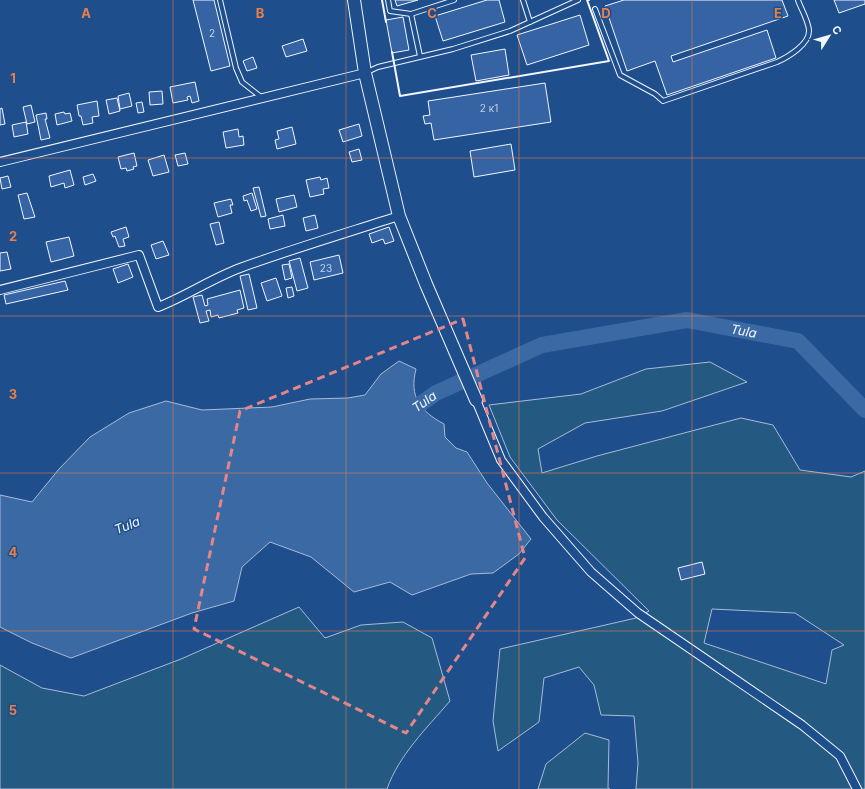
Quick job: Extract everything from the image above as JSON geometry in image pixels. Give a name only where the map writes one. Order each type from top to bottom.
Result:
[{"type":"street","points":[[354,0],[365,73],[399,216],[426,284],[501,460],[543,517],[591,572],[638,613],[808,729],[840,756],[857,789]]},
{"type":"street","points":[[0,162],[264,99],[365,73]]},
{"type":"street","points":[[0,290],[140,255],[158,307],[174,301],[197,287],[239,268],[399,216]]},
{"type":"lane","points":[[220,0],[236,68],[242,82],[255,94],[264,99]]},
{"type":"lane","points":[[388,0],[390,11],[412,14],[454,0]]},
{"type":"lane","points":[[523,0],[530,22]]},
{"type":"lane","points":[[365,73],[378,67],[453,49],[530,22],[578,0]]},
{"type":"lane","points":[[595,9],[620,75],[655,94],[663,101],[777,62],[789,56],[805,40],[809,30],[798,0]]},
{"type":"lane","points":[[412,14],[420,56]]},
{"type":"highlighted area","points":[[463,319],[525,558],[406,733],[194,629],[240,411]]},
{"type":"shaded area","points":[[710,362],[747,382],[662,411],[585,423],[538,449],[542,473],[597,456],[741,418],[773,425],[800,470],[851,477],[865,471],[865,789],[636,789],[638,763],[634,716],[601,715],[594,685],[579,667],[544,678],[539,722],[498,751],[493,721],[500,649],[636,618],[649,611],[557,520],[510,457],[489,405],[581,394],[646,369]],"holes":[[[712,609],[795,613],[844,645],[832,650],[826,684],[704,643]]]},
{"type":"shaded area","points":[[299,607],[325,638],[361,625],[403,622],[432,638],[450,701],[406,754],[392,777],[387,789],[0,789],[0,665],[42,688],[84,696],[181,659]]},
{"type":"shaded area","points":[[585,733],[609,740],[608,788],[610,789],[538,789],[546,764]]},
{"type":"water","points":[[399,361],[416,369],[414,388],[418,402],[429,414],[444,424],[445,437],[456,448],[467,452],[487,483],[531,539],[519,554],[493,573],[471,574],[412,595],[390,582],[354,592],[311,557],[270,542],[242,567],[234,601],[192,613],[71,658],[32,643],[0,627],[0,495],[32,502],[59,469],[90,437],[129,413],[166,401],[202,410],[272,407],[310,399],[348,398],[365,395],[381,374]]},
{"type":"building","points":[[193,0],[214,0],[230,66],[211,71]]},
{"type":"building","points":[[395,0],[418,0],[397,6]]},
{"type":"building","points":[[487,0],[499,0],[505,22],[443,41],[435,16]]},
{"type":"building","points":[[624,0],[782,0],[788,16],[671,56],[673,62],[767,30],[776,58],[667,95],[655,61],[627,71],[605,6]]},
{"type":"building","points":[[834,0],[865,0],[865,4],[839,13]]},
{"type":"building","points":[[580,15],[589,45],[527,65],[517,35]]},
{"type":"building","points":[[403,17],[409,50],[392,53],[386,20]]},
{"type":"building","points":[[303,39],[307,51],[286,57],[282,46]]},
{"type":"building","points":[[505,49],[509,75],[476,81],[471,55]]},
{"type":"building","points":[[253,57],[257,68],[247,71],[243,61]]},
{"type":"building","points":[[195,82],[199,101],[192,103],[190,96],[187,97],[188,100],[173,103],[170,87]]},
{"type":"building","points":[[545,83],[551,122],[434,140],[431,123],[425,124],[423,116],[430,115],[428,101]]},
{"type":"building","points":[[162,91],[163,104],[150,105],[149,92]]},
{"type":"building","points":[[129,93],[132,106],[120,109],[118,96]]},
{"type":"building","points":[[117,98],[120,111],[109,114],[106,100]]},
{"type":"building","points":[[97,101],[99,116],[92,117],[93,123],[83,125],[81,116],[79,116],[77,105]]},
{"type":"building","points":[[142,102],[144,112],[138,113],[136,103]]},
{"type":"building","points":[[31,105],[35,122],[27,124],[23,107]]},
{"type":"building","points":[[2,108],[5,124],[0,125],[0,109]]},
{"type":"building","points":[[64,112],[65,114],[70,113],[72,121],[57,125],[55,114]]},
{"type":"building","points":[[46,113],[47,119],[45,119],[50,138],[41,140],[36,115]]},
{"type":"building","points":[[26,122],[28,134],[14,137],[12,125]]},
{"type":"building","points":[[359,124],[362,136],[343,142],[339,130]]},
{"type":"building","points":[[292,127],[296,144],[277,149],[275,140],[279,139],[277,131]]},
{"type":"building","points":[[238,129],[239,137],[243,136],[244,145],[226,148],[223,132]]},
{"type":"building","points":[[511,144],[515,170],[474,177],[470,151]]},
{"type":"building","points":[[359,149],[362,160],[352,162],[349,152]]},
{"type":"building","points":[[134,153],[137,166],[133,167],[134,169],[127,171],[126,168],[121,169],[118,157]]},
{"type":"building","points":[[185,153],[188,164],[178,166],[175,155]]},
{"type":"building","points":[[164,155],[169,172],[153,176],[148,160]]},
{"type":"building","points":[[70,170],[74,185],[65,188],[64,183],[51,187],[49,176]]},
{"type":"building","points":[[93,174],[96,181],[85,185],[83,177]]},
{"type":"building","points":[[8,176],[11,187],[2,189],[0,178]]},
{"type":"building","points":[[320,177],[321,180],[327,178],[329,188],[323,189],[324,194],[310,197],[306,180]]},
{"type":"building","points":[[259,187],[266,216],[261,217],[253,188]]},
{"type":"building","points":[[27,193],[35,217],[24,219],[18,195]]},
{"type":"building","points":[[252,193],[257,209],[251,211],[247,200],[244,201],[243,196]]},
{"type":"building","points":[[294,195],[297,207],[279,212],[276,199]]},
{"type":"building","points":[[231,199],[233,205],[230,205],[232,213],[218,217],[214,203]]},
{"type":"building","points":[[283,215],[285,226],[270,229],[268,219]]},
{"type":"building","points":[[315,215],[318,228],[306,231],[303,218]]},
{"type":"building","points":[[219,222],[224,243],[216,245],[210,224]]},
{"type":"building","points":[[126,227],[129,237],[123,239],[125,246],[119,247],[115,236],[113,237],[111,232]]},
{"type":"building","points":[[389,227],[394,241],[385,244],[383,239],[372,243],[369,234]]},
{"type":"building","points":[[69,237],[74,256],[51,262],[46,242]]},
{"type":"building","points":[[163,241],[169,255],[156,259],[151,245]]},
{"type":"building","points":[[7,252],[11,269],[0,271],[0,253]]},
{"type":"building","points":[[339,255],[343,273],[314,280],[310,262]]},
{"type":"building","points":[[300,258],[308,288],[297,291],[289,261]]},
{"type":"building","points":[[128,264],[133,277],[118,283],[113,269]]},
{"type":"building","points":[[289,264],[292,278],[285,280],[282,265]]},
{"type":"building","points":[[249,274],[257,308],[248,310],[240,276]]},
{"type":"building","points":[[276,278],[282,296],[267,301],[261,283]]},
{"type":"building","points":[[65,281],[68,290],[6,304],[4,295]]},
{"type":"building","points":[[292,287],[294,296],[288,298],[286,288]]},
{"type":"building","points":[[240,290],[244,308],[237,310],[238,313],[219,318],[218,315],[211,317],[210,310],[206,311],[209,321],[200,323],[193,297],[202,295],[205,306],[208,305],[207,299]]},
{"type":"building","points":[[702,562],[705,574],[681,580],[678,568]]},
{"type":"waterway","name":"Tula","points":[[402,417],[436,393],[542,345],[687,320],[798,341],[865,410]]},
{"type":"wall","points":[[382,0],[386,22]]},
{"type":"wall","points":[[392,52],[400,96],[609,61],[587,0],[589,0]]}]
